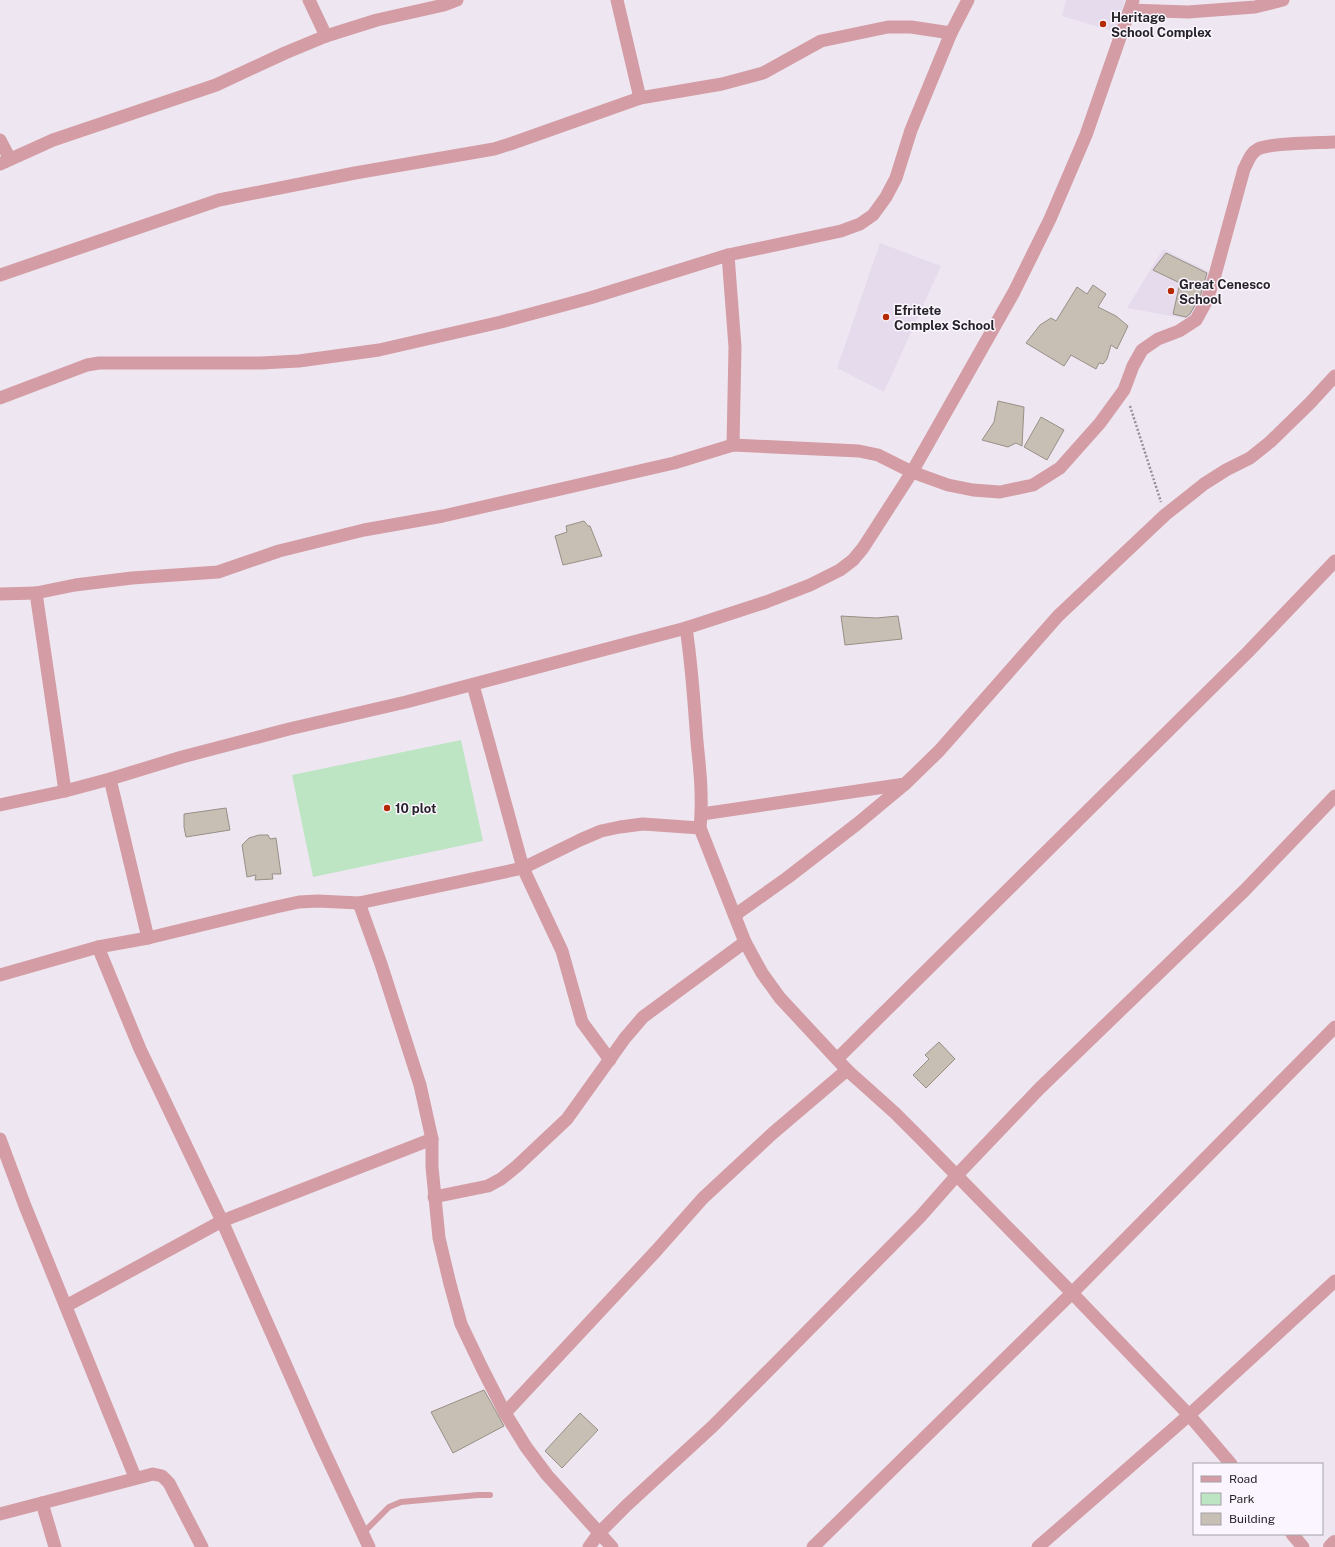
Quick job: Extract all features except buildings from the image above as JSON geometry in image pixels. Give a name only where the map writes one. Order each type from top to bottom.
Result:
[{"type":"street","points":[[309,0],[326,36]]},
{"type":"street","points":[[0,140],[5,162],[53,140],[216,85],[326,36],[377,20],[444,5],[458,0]]},
{"type":"street","points":[[617,0],[640,98]]},
{"type":"street","points":[[0,398],[87,365],[99,363],[261,363],[299,361],[378,350],[501,322],[590,298],[728,255],[841,231],[860,224],[873,216],[886,197],[896,178],[911,130],[951,33],[968,0]]},
{"type":"street","points":[[0,805],[65,791],[182,757],[289,729],[472,685],[686,628],[766,602],[810,585],[840,570],[853,560],[863,548],[912,472],[1014,292],[1050,220],[1086,135],[1131,5],[1188,12],[1255,7],[1283,0]]},
{"type":"street","points":[[0,275],[219,200],[355,173],[494,149],[640,98],[722,84],[763,73],[822,41],[888,27],[911,27],[951,33]]},
{"type":"street","points":[[2,590],[36,593],[75,585],[132,578],[218,572],[279,551],[364,530],[443,516],[674,463],[733,445],[859,451],[878,456],[912,472],[948,485],[973,490],[1000,492],[1033,485],[1060,468],[1100,423],[1124,390],[1133,366],[1142,350],[1158,339],[1184,328],[1196,320],[1207,300],[1216,275],[1244,169],[1251,155],[1258,149],[1270,146],[1335,142]]},
{"type":"street","points":[[728,255],[735,347],[733,445]]},
{"type":"street","points":[[735,915],[811,860],[905,784],[939,751],[1058,616],[1165,515],[1204,484],[1226,470],[1250,458],[1270,442],[1335,376]]},
{"type":"street","points":[[837,1059],[1248,652],[1335,561]]},
{"type":"street","points":[[36,593],[65,791]]},
{"type":"street","points":[[686,628],[695,698],[700,769],[702,814],[700,828],[745,942],[762,973],[780,998],[847,1070],[895,1113],[957,1175],[1189,1415],[1231,1463]]},
{"type":"street","points":[[472,685],[523,868],[562,951],[582,1022],[589,1034],[610,1060]]},
{"type":"street","points":[[110,779],[148,938]]},
{"type":"street","points":[[702,814],[905,784]]},
{"type":"street","points":[[588,1547],[599,1533],[627,1505],[712,1427],[774,1366],[920,1216],[1039,1089],[1244,890],[1335,796]]},
{"type":"street","points":[[0,976],[98,947],[148,938],[299,902],[318,901],[359,903],[523,868],[601,831],[643,824],[700,828]]},
{"type":"street","points":[[359,903],[381,964],[420,1085],[432,1139],[434,1197],[439,1238],[461,1324],[505,1413],[526,1447],[547,1475],[612,1547]]},
{"type":"street","points":[[434,1197],[488,1186],[501,1179],[517,1166],[568,1119],[625,1038],[643,1017],[745,942]]},
{"type":"street","points":[[98,947],[140,1049],[222,1221],[318,1438],[369,1547]]},
{"type":"street","points":[[813,1547],[1072,1293],[1335,1027]]},
{"type":"street","points":[[505,1413],[703,1198],[773,1133],[847,1070]]},
{"type":"street","points":[[0,1139],[25,1206],[134,1477]]},
{"type":"street","points":[[66,1306],[222,1221],[432,1139]]},
{"type":"street","points":[[1038,1547],[1067,1520],[1189,1415],[1335,1281]]},
{"type":"street","points":[[0,1514],[134,1477],[153,1474],[162,1476],[169,1483],[202,1547]]},
{"type":"street","points":[[42,1503],[55,1547]]},
{"type":"street","points":[[1293,1535],[1303,1547]]},
{"type":"street","points":[[1331,1547],[1335,1543]]},
{"type":"lane","points":[[363,1532],[389,1507],[400,1502],[478,1494],[490,1495]]},
{"type":"path","points":[[1124,390],[1165,515]]},
{"type":"shaded area","name":"Heritage School Complex","points":[[1066,0],[1125,0],[1115,32],[1062,16]]},
{"type":"shaded area","name":"Efritete Complex School","points":[[880,243],[941,266],[884,392],[837,368]]},
{"type":"shaded area","name":"Great Cenesco School","points":[[1163,249],[1212,273],[1193,320],[1127,308]]},
{"type":"green space","name":"10 plot","points":[[461,740],[483,841],[313,877],[292,775]]},
{"type":"place","name":"Heritage School Complex","points":[[1103,24]]},
{"type":"place","name":"Great Cenesco School","points":[[1171,291]]},
{"type":"place","name":"Efritete Complex School","points":[[886,317]]},
{"type":"place","name":"10 plot","points":[[387,808]]}]
